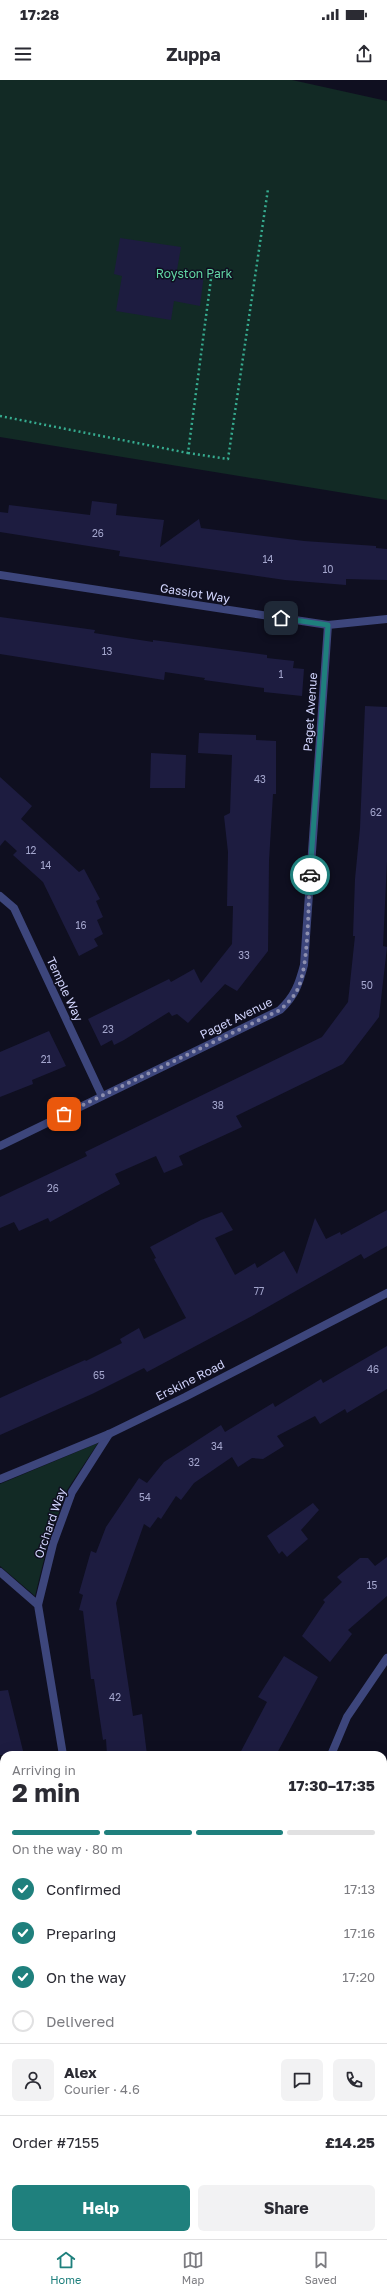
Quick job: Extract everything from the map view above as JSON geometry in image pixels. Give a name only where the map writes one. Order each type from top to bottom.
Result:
[{"type":"street","name":"Gassiot Way","points":[[0,575],[328,625],[387,619]]},
{"type":"street","name":"Paget Avenue","points":[[0,1146],[280,1010],[291,1000],[299,986],[304,965],[328,625]]},
{"type":"street","name":"Temple Way","points":[[0,896],[14,908],[102,1096]]},
{"type":"street","name":"Erskine Road","points":[[0,1479],[109,1434],[185,1397],[387,1293]]},
{"type":"street","name":"Orchard Way","points":[[62,1751],[38,1605],[53,1544],[72,1492],[109,1434]]},
{"type":"street","points":[[0,1572],[38,1605]]},
{"type":"street","points":[[333,1751],[347,1717],[387,1658]]},
{"type":"path","points":[[0,416],[188,453],[228,459],[268,189]]},
{"type":"path","points":[[188,453],[212,271]]},
{"type":"green space","name":"Royston Park","points":[[0,80],[292,80],[387,101],[387,500],[0,437]]},
{"type":"green space","points":[[98,1443],[67,1490],[48,1543],[35,1596],[0,1566],[0,1484]]},
{"type":"building","points":[[120,238],[181,247],[177,270],[204,274],[200,306],[174,301],[171,320],[116,311],[122,276],[114,274]]},
{"type":"building","points":[[92,501],[117,504],[116,515],[164,520],[160,547],[199,519],[201,528],[304,541],[376,546],[376,548],[387,549],[387,580],[346,579],[346,585],[285,580],[119,556],[120,551],[0,532],[0,512],[8,513],[9,505],[90,515]]},
{"type":"building","points":[[0,617],[95,630],[94,633],[153,642],[153,640],[267,655],[267,658],[294,661],[293,668],[304,669],[302,696],[264,692],[264,688],[204,680],[205,678],[165,672],[164,680],[0,654]]},
{"type":"building","points":[[365,706],[387,707],[387,861],[383,946],[387,947],[379,1017],[343,1064],[236,1116],[242,1127],[179,1156],[183,1165],[164,1173],[156,1156],[115,1174],[120,1184],[50,1222],[48,1218],[19,1231],[14,1222],[0,1228],[0,1197],[87,1156],[85,1152],[322,1037],[348,1002],[355,936],[353,936],[355,879],[360,828]]},
{"type":"building","points":[[199,733],[256,735],[256,740],[276,741],[276,794],[273,794],[269,861],[268,951],[237,991],[225,984],[188,1023],[177,1014],[172,1016],[169,1012],[114,1045],[112,1040],[101,1046],[88,1019],[169,979],[171,982],[194,969],[201,983],[232,944],[233,906],[227,906],[228,852],[224,816],[230,813],[232,755],[198,753]]},
{"type":"building","points":[[151,753],[186,755],[185,788],[150,788]]},
{"type":"building","points":[[0,777],[32,806],[21,819],[79,872],[84,869],[100,899],[96,901],[103,917],[97,920],[103,934],[94,939],[98,946],[79,956],[43,882],[13,855],[17,851],[5,840],[0,846]]},
{"type":"building","points":[[49,1031],[66,1066],[32,1080],[33,1084],[0,1097],[0,1052]]},
{"type":"building","points":[[387,1210],[387,1246],[364,1259],[361,1254],[252,1316],[147,1372],[144,1368],[92,1394],[0,1435],[0,1398],[85,1360],[86,1361],[122,1343],[120,1339],[139,1328],[144,1339],[186,1318],[154,1259],[156,1258],[150,1247],[201,1220],[222,1212],[233,1230],[215,1238],[235,1275],[255,1263],[257,1268],[284,1251],[297,1274],[315,1218],[326,1239],[340,1232],[341,1235]]},
{"type":"building","points":[[387,1346],[387,1389],[347,1413],[345,1409],[320,1424],[315,1416],[277,1436],[284,1446],[263,1459],[252,1458],[238,1467],[232,1457],[194,1483],[181,1500],[176,1496],[161,1519],[158,1517],[150,1528],[144,1524],[116,1603],[133,1716],[142,1714],[147,1751],[107,1751],[106,1739],[103,1740],[94,1679],[91,1679],[83,1611],[79,1610],[83,1595],[79,1593],[91,1551],[96,1553],[106,1527],[139,1478],[147,1483],[164,1462],[221,1425],[225,1432],[273,1403],[275,1407],[321,1379],[323,1383]]},
{"type":"building","points":[[313,1503],[319,1510],[301,1530],[308,1539],[287,1557],[282,1551],[279,1554],[267,1536]]},
{"type":"building","points":[[387,1557],[387,1596],[348,1630],[352,1634],[330,1662],[302,1636],[325,1602],[323,1600],[342,1582],[337,1577],[360,1558],[368,1558],[375,1566]]},
{"type":"building","points":[[284,1656],[318,1677],[278,1751],[241,1751],[267,1702],[258,1697]]},
{"type":"building","points":[[8,1690],[23,1751],[0,1751],[0,1691]]},
{"type":"way so far","points":[[64,1114],[280,1010],[291,1000],[299,986],[304,965],[310,875]]},
{"type":"route","points":[[281,618],[328,625],[310,875]]}]
